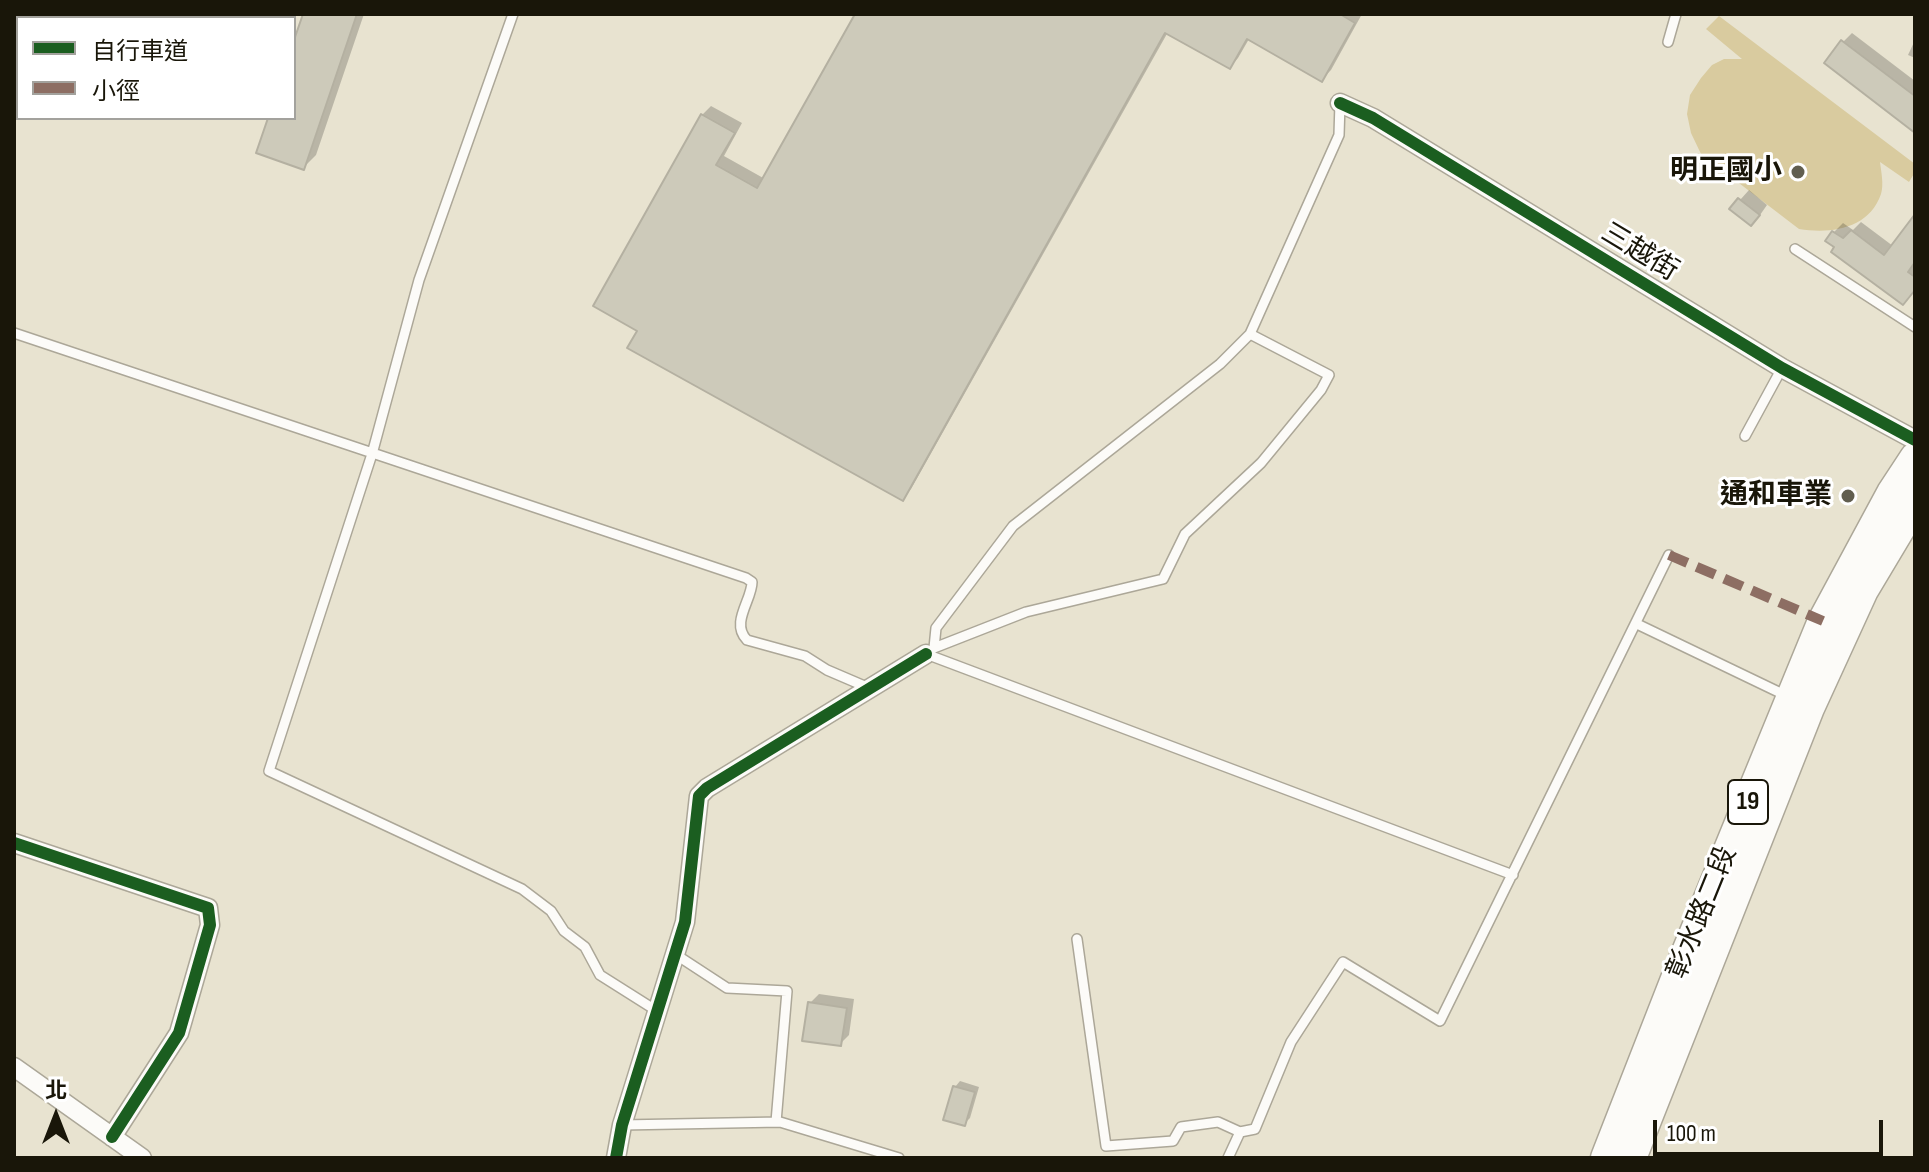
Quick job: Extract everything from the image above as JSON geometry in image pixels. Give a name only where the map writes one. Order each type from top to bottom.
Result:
[{"type":"main road","name":"彰水路二段","points":[[1606,1158],[1689,978],[1800,703],[1823,621],[1892,493],[1915,458]]},
{"type":"main road","name":"彰水路二段","points":[[1800,703],[1915,503]]},
{"type":"main road","name":"彰水路二段","points":[[1631,1158],[1689,978]]},
{"type":"street","name":"三越街","points":[[1340,103],[1373,118],[1782,368],[1915,440]]},
{"type":"street","points":[[616,1158],[622,1125],[685,922],[699,796],[719,780],[930,651]]},
{"type":"street","points":[[14,843],[208,908],[210,925],[179,1033],[112,1137]]},
{"type":"street","points":[[14,1067],[142,1158]]},
{"type":"lane","points":[[513,14],[419,280],[372,454],[269,771],[522,889],[551,911],[564,931],[585,947],[600,975],[657,1011]]},
{"type":"lane","points":[[1668,42],[1676,14]]},
{"type":"lane","points":[[930,651],[936,628],[1013,526],[1220,364],[1250,334],[1339,135],[1340,103]]},
{"type":"lane","points":[[1795,249],[1915,327]]},
{"type":"lane","points":[[14,333],[746,578],[753,586],[744,603],[741,635],[747,640],[805,656],[827,670],[869,688]]},
{"type":"lane","points":[[930,651],[1026,612],[1163,579],[1185,534],[1261,463],[1321,390],[1329,375],[1250,334]]},
{"type":"lane","points":[[1745,436],[1782,368]]},
{"type":"lane","points":[[1077,939],[1106,1146],[1173,1141],[1181,1127],[1218,1122],[1240,1132],[1255,1129],[1291,1042],[1343,962],[1440,1021],[1669,555]]},
{"type":"lane","points":[[1637,624],[1800,703]]},
{"type":"lane","points":[[930,651],[1513,875]]},
{"type":"lane","points":[[675,954],[727,988],[787,991],[776,1122]]},
{"type":"lane","points":[[622,1125],[776,1122],[899,1158]]},
{"type":"lane","points":[[1228,1158],[1240,1132]]},
{"type":"shaded area","points":[[1719,16],[1915,164],[1915,172],[1909,182],[1880,162],[1881,194],[1868,215],[1858,222],[1836,229],[1799,229],[1701,154],[1691,133],[1687,114],[1690,95],[1712,65],[1724,59],[1742,59],[1706,29]]},
{"type":"building","points":[[303,14],[357,14],[304,170],[256,153],[267,120],[296,120],[296,34]]},
{"type":"building","points":[[855,14],[1340,14],[1355,23],[1322,82],[1247,39],[1230,69],[1165,33],[903,501],[627,348],[637,331],[593,306],[701,114],[735,133],[716,165],[757,188]]},
{"type":"building","points":[[1841,40],[1915,96],[1915,133],[1824,63]]},
{"type":"building","points":[[1738,198],[1760,215],[1751,226],[1729,209]]},
{"type":"building","points":[[1915,214],[1915,262],[1908,272],[1915,277],[1915,290],[1903,305],[1831,252],[1834,247],[1825,241],[1832,231],[1843,238],[1851,230],[1884,255]]},
{"type":"building","points":[[808,1002],[847,1008],[841,1046],[802,1041]]},
{"type":"building","points":[[953,1086],[975,1092],[965,1126],[943,1120]]},
{"type":"marked path","points":[[1669,555],[1823,621]]},
{"type":"cycle path","points":[[1340,103],[1373,118],[1782,368],[1915,440]]},
{"type":"cycle path","points":[[616,1158],[622,1125],[685,922],[699,796],[707,788],[926,654]]},
{"type":"cycle path","points":[[14,843],[208,908],[210,925],[179,1033],[112,1137]]},
{"type":"place","name":"明正國小","points":[[1798,172]]},
{"type":"place","name":"通和車業","points":[[1848,496]]}]
